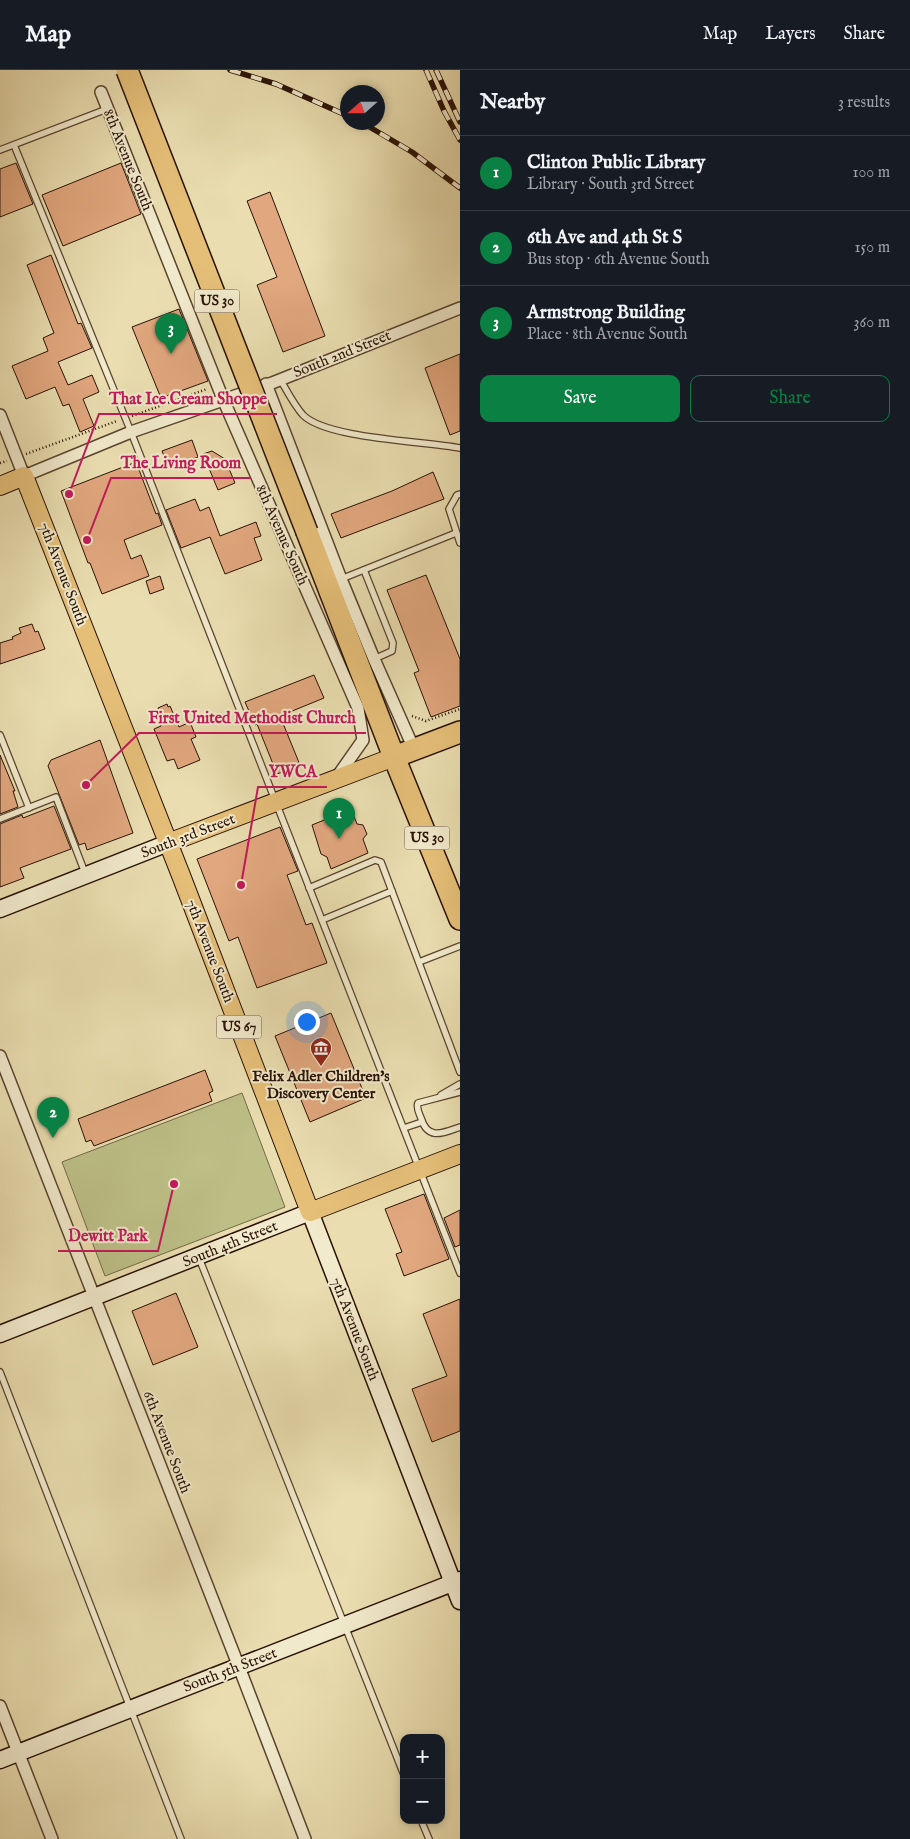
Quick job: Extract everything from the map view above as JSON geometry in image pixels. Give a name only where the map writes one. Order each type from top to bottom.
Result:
[{"type":"highway","name":"8th Avenue South","points":[[127,70],[394,757],[460,919]]},
{"type":"highway","name":"South 3rd Street","points":[[394,757],[460,732]]},
{"type":"main road","name":"South 2nd Street","points":[[0,486],[24,476]]},
{"type":"main road","name":"7th Avenue South","points":[[24,476],[310,1212]]},
{"type":"main road","name":"South 3rd Street","points":[[168,843],[394,757]]},
{"type":"main road","name":"South 4th Street","points":[[310,1212],[460,1154]]},
{"type":"street","name":"8th Avenue South","points":[[101,92],[217,385],[358,708],[363,740],[336,779]]},
{"type":"street","name":"South 2nd Street","points":[[24,476],[131,432],[280,379],[460,308]]},
{"type":"street","points":[[266,384],[341,579],[374,660],[414,749]]},
{"type":"street","name":"7th Avenue South","points":[[0,414],[24,476]]},
{"type":"street","name":"South 3rd Street","points":[[0,910],[168,843]]},
{"type":"street","name":"6th Avenue South","points":[[0,1056],[240,1667],[305,1839]]},
{"type":"street","name":"7th Avenue South","points":[[310,1212],[457,1582],[460,1601]]},
{"type":"street","name":"South 4th Street","points":[[0,1334],[310,1212]]},
{"type":"street","name":"South 5th Street","points":[[0,1760],[457,1582]]},
{"type":"street","points":[[0,1706],[52,1839]]},
{"type":"lane","points":[[0,150],[107,109]]},
{"type":"lane","points":[[14,145],[131,432],[460,1273]]},
{"type":"lane","points":[[280,379],[304,415],[321,426],[352,433],[460,448]]},
{"type":"lane","points":[[460,494],[457,495],[449,509],[460,543]]},
{"type":"lane","points":[[341,579],[456,533]]},
{"type":"lane","points":[[364,570],[393,643],[392,651],[374,660]]},
{"type":"lane","points":[[0,734],[29,808]]},
{"type":"lane","points":[[0,819],[56,797],[86,876]]},
{"type":"lane","points":[[309,888],[375,860],[381,862],[460,1072]]},
{"type":"lane","points":[[322,920],[392,891]]},
{"type":"lane","points":[[418,962],[460,946]]},
{"type":"lane","points":[[433,1100],[460,1084]]},
{"type":"lane","points":[[460,1092],[418,1103],[417,1107],[424,1127],[432,1133],[439,1134],[460,1127]]},
{"type":"lane","points":[[404,1128],[422,1122]]},
{"type":"lane","points":[[198,1256],[400,1765]]},
{"type":"lane","points":[[0,1372],[181,1839]]},
{"type":"lane","points":[[423,1824],[429,1839]]},
{"type":"path","points":[[0,463],[217,385]]},
{"type":"green space","points":[[242,1093],[285,1207],[105,1276],[62,1162]]},
{"type":"building","points":[[16,163],[33,204],[0,217],[0,169]]},
{"type":"building","points":[[121,163],[141,214],[63,246],[42,195]]},
{"type":"building","points":[[270,192],[325,336],[283,352],[257,285],[277,277],[247,201]]},
{"type":"building","points":[[51,255],[78,324],[81,323],[92,348],[58,362],[68,385],[92,375],[99,392],[83,399],[94,426],[80,432],[69,404],[63,406],[55,387],[26,399],[12,366],[48,351],[43,338],[54,333],[27,265]]},
{"type":"building","points":[[179,309],[208,381],[161,398],[132,327]]},
{"type":"building","points":[[460,354],[460,431],[450,435],[425,368]]},
{"type":"building","points":[[192,440],[198,457],[169,468],[162,451]]},
{"type":"building","points":[[212,451],[225,459],[235,483],[218,490],[203,454]]},
{"type":"building","points":[[136,462],[162,525],[124,540],[131,559],[141,555],[149,576],[102,594],[90,563],[88,563],[61,491]]},
{"type":"building","points":[[433,472],[444,499],[341,538],[331,514],[392,491]]},
{"type":"building","points":[[195,499],[200,511],[209,507],[220,536],[256,522],[261,536],[254,538],[262,560],[225,574],[210,537],[181,548],[166,510]]},
{"type":"building","points":[[426,575],[460,659],[460,706],[431,717],[414,673],[419,671],[387,590]]},
{"type":"building","points":[[160,576],[164,589],[150,594],[146,581]]},
{"type":"building","points":[[32,624],[35,632],[38,631],[45,649],[0,664],[0,643],[13,639],[12,637],[21,633],[19,628]]},
{"type":"building","points":[[314,675],[324,698],[280,716],[300,765],[277,774],[257,724],[255,725],[245,702]]},
{"type":"building","points":[[167,704],[168,707],[170,706],[179,727],[190,722],[196,737],[191,739],[200,760],[178,769],[174,759],[167,761],[154,729],[161,726],[156,713],[159,712],[158,708]]},
{"type":"building","points":[[100,740],[133,833],[87,850],[85,843],[79,845],[48,766],[51,760]]},
{"type":"building","points":[[0,755],[15,791],[13,791],[18,807],[0,814]]},
{"type":"building","points":[[54,806],[71,849],[20,868],[24,878],[0,887],[0,824],[22,815],[23,818]]},
{"type":"building","points":[[351,809],[357,824],[363,825],[367,834],[363,839],[368,853],[331,869],[327,857],[321,854],[312,825]]},
{"type":"building","points":[[280,827],[298,871],[287,875],[306,925],[312,923],[327,963],[257,988],[238,937],[229,941],[197,859]]},
{"type":"building","name":"Felix Adler Children's Discovery Center","points":[[331,1013],[366,1098],[310,1122],[275,1036]]},
{"type":"building","points":[[205,1070],[213,1091],[209,1093],[212,1101],[94,1146],[91,1140],[86,1142],[78,1119]]},
{"type":"building","points":[[424,1194],[449,1259],[404,1276],[396,1254],[402,1252],[385,1209]]},
{"type":"building","points":[[460,1210],[460,1245],[455,1247],[444,1218]]},
{"type":"building","points":[[176,1293],[198,1347],[153,1365],[132,1311]]},
{"type":"building","points":[[460,1299],[460,1431],[432,1442],[412,1389],[447,1376],[423,1314]]},
{"type":"railway","points":[[230,70],[276,84],[340,112]]},
{"type":"railway","points":[[426,70],[444,111],[460,140]]},
{"type":"railway","points":[[436,70],[460,122]]},
{"type":"railway","points":[[375,130],[412,152],[460,188]]},
{"type":"place","name":"Armstrong Building","points":[[171,354]]},
{"type":"place","name":"That Ice Cream Shoppe","points":[[69,494]]},
{"type":"place","name":"The Living Room","points":[[87,540]]},
{"type":"place","name":"First United Methodist Church","points":[[86,785]]},
{"type":"place","name":"Clinton Public Library","points":[[339,839]]},
{"type":"place","name":"YWCA","points":[[241,885]]},
{"type":"place","name":"Felix Adler Children's Discovery Center","points":[[321,1067]]},
{"type":"place","name":"6th Ave and 4th St S","points":[[53,1138]]},
{"type":"place","name":"Dewitt Park","points":[[174,1184]]}]
